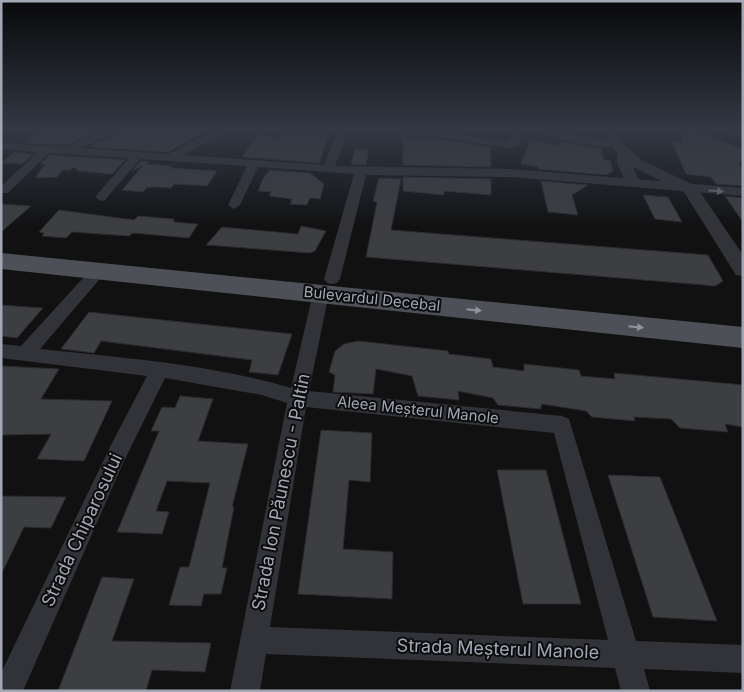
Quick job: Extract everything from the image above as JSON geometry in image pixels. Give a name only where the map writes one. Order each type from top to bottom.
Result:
[{"type":"main road","name":"Bulevardul Decebal","points":[[1,247],[743,338]]},
{"type":"main road","name":"Bulevardul Decebal","points":[[1,261],[743,319]]},
{"type":"street","points":[[4,190],[32,163]]},
{"type":"street","points":[[100,197],[130,163]]},
{"type":"street","points":[[233,163],[361,171],[512,174],[743,192]]},
{"type":"street","points":[[328,169],[330,163]]},
{"type":"street","points":[[624,163],[632,183]]},
{"type":"street","points":[[642,163],[654,172],[690,189],[743,270]]},
{"type":"street","points":[[234,205],[253,165]]},
{"type":"street","name":"Strada Ion Păunescu - Paltin","points":[[245,691],[298,398],[327,286],[361,171]]},
{"type":"street","points":[[26,353],[98,270]]},
{"type":"street","name":"Aleea Meșterul Manole","points":[[1,351],[160,370],[262,387],[298,398],[562,425],[636,691]]},
{"type":"street","name":"Strada Chiparosului","points":[[8,691],[117,454],[160,370]]},
{"type":"street","name":"Strada Meșterul Manole","points":[[254,640],[743,659]]},
{"type":"building","points":[[122,163],[112,174],[78,171],[74,167],[70,170],[62,170],[57,177],[35,178],[45,164],[40,164]]},
{"type":"building","points":[[139,163],[147,163],[146,164],[172,166],[171,168],[217,171],[207,186],[174,184],[171,188],[146,188],[143,192],[122,190],[143,165],[132,171]]},
{"type":"building","points":[[351,163],[366,163],[366,165]]},
{"type":"building","points":[[403,163],[491,163],[491,167],[403,165]]},
{"type":"building","points":[[611,163],[613,171],[606,175],[538,169],[538,167],[521,164]]},
{"type":"building","points":[[681,163],[739,163],[743,172],[743,186],[716,184],[711,177],[686,174]]},
{"type":"building","points":[[270,170],[310,173],[324,184],[320,199],[310,198],[307,205],[290,204],[292,199],[269,196],[271,192],[258,191],[263,178]]},
{"type":"building","points":[[403,177],[491,179],[491,195],[444,191],[444,195],[403,191]]},
{"type":"building","points":[[379,178],[401,179],[391,230],[708,255],[723,281],[715,286],[366,257],[377,202],[373,201]]},
{"type":"building","points":[[541,181],[588,185],[572,195],[578,215],[548,212]]},
{"type":"building","points":[[643,195],[668,197],[682,222],[655,219]]},
{"type":"building","points":[[725,196],[743,198],[743,222]]},
{"type":"building","points":[[1,204],[31,206],[1,232]]},
{"type":"building","points":[[59,210],[134,220],[138,216],[174,219],[174,222],[198,224],[189,238],[133,233],[129,236],[72,232],[66,238],[42,236],[44,233],[39,232]]},
{"type":"building","points":[[301,226],[326,231],[315,251],[310,253],[206,245],[222,227],[298,234]]},
{"type":"building","points":[[1,305],[43,308],[17,338],[1,336]]},
{"type":"building","points":[[89,312],[292,334],[278,375],[249,372],[252,360],[101,341],[94,353],[61,349]]},
{"type":"building","points":[[358,341],[448,351],[449,354],[491,359],[493,367],[524,371],[524,364],[579,370],[581,376],[615,379],[614,373],[743,385],[743,427],[725,424],[728,432],[680,428],[671,419],[634,417],[635,421],[592,417],[586,411],[542,404],[540,409],[498,405],[493,398],[458,391],[459,400],[418,396],[412,376],[376,369],[373,394],[333,392],[335,375],[329,372],[335,351],[344,344]]},
{"type":"building","points":[[1,366],[59,369],[41,399],[112,401],[84,461],[37,459],[51,434],[1,435]]},
{"type":"building","points":[[180,396],[213,399],[198,441],[248,444],[232,507],[234,507],[222,568],[227,568],[221,594],[204,594],[201,606],[169,605],[180,567],[189,567],[210,483],[167,481],[156,511],[169,512],[162,534],[117,532],[159,431],[151,431],[162,407],[175,408]]},
{"type":"building","points":[[321,430],[372,433],[370,482],[349,480],[343,549],[393,552],[392,599],[298,594]]},
{"type":"building","points":[[497,470],[546,470],[581,604],[523,604]]},
{"type":"building","points":[[608,475],[660,477],[717,621],[653,617]]},
{"type":"building","points":[[1,496],[66,497],[51,528],[24,527],[1,575]]},
{"type":"building","points":[[102,577],[134,579],[112,641],[211,643],[205,672],[152,670],[146,691],[58,691]]}]
